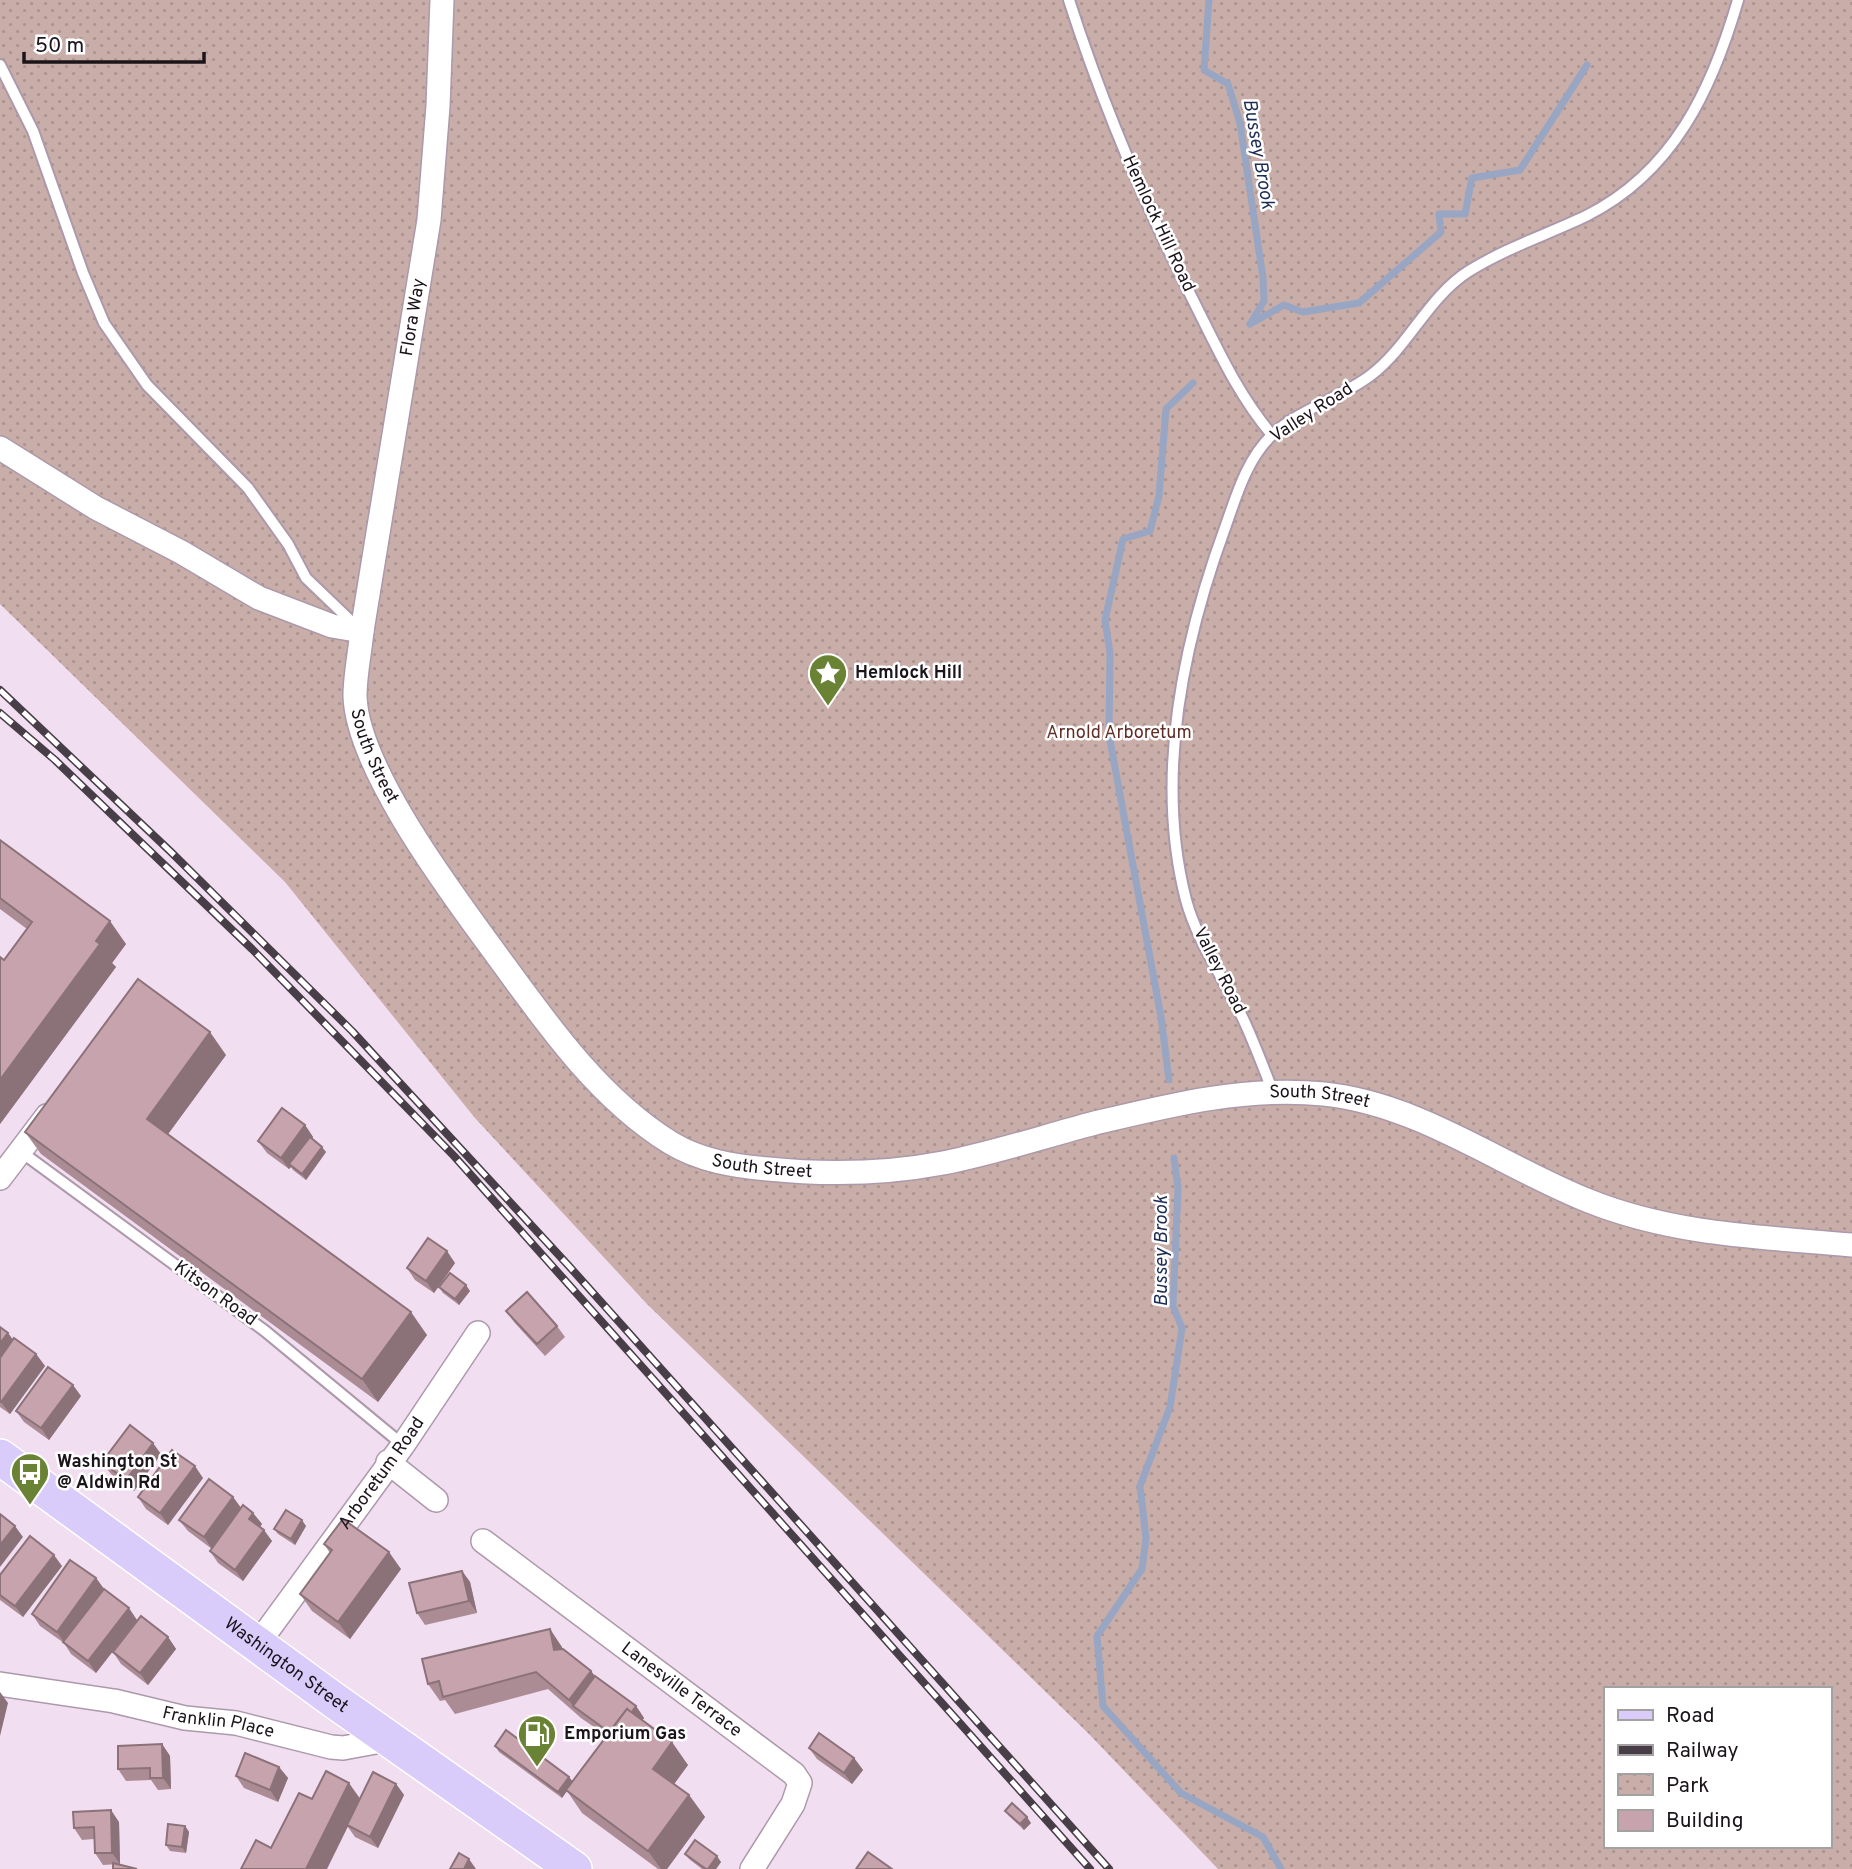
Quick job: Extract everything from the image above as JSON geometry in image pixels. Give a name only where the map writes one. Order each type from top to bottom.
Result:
[{"type":"main road","name":"Washington Street","points":[[1,1460],[574,1869]]},
{"type":"street","name":"Flora Way","points":[[362,631],[409,358],[429,220],[442,0]]},
{"type":"street","points":[[0,447],[96,508],[181,552],[259,598],[331,626],[362,631]]},
{"type":"street","name":"South Street","points":[[362,631],[355,697],[361,723],[384,783],[415,835],[468,915],[564,1043],[642,1122],[689,1152],[726,1164],[779,1170],[847,1173],[895,1171],[948,1163],[1188,1102],[1226,1095],[1273,1092],[1324,1094],[1392,1110],[1441,1129],[1590,1201],[1656,1223],[1723,1235],[1852,1245]]},
{"type":"street","points":[[0,1178],[61,1098]]},
{"type":"street","name":"Arboretum Road","points":[[257,1645],[395,1454],[478,1333]]},
{"type":"street","points":[[395,1454],[436,1500]]},
{"type":"street","name":"Lanesville Terrace","points":[[483,1541],[794,1773],[800,1783],[793,1804],[752,1869]]},
{"type":"street","name":"Franklin Place","points":[[0,1684],[114,1701],[172,1716],[236,1723],[331,1747],[343,1748],[391,1739]]},
{"type":"lane","name":"Hemlock Hill Road","points":[[1069,0],[1094,76],[1153,218],[1241,396],[1272,435]]},
{"type":"lane","name":"Valley Road","points":[[1273,1092],[1244,1022],[1198,934],[1187,901],[1175,833],[1178,706],[1188,648],[1209,571],[1249,464],[1272,435],[1371,375],[1408,339],[1437,300],[1464,274],[1511,248],[1589,214],[1628,189],[1669,147],[1703,99],[1723,51],[1738,0]]},
{"type":"lane","points":[[0,65],[33,131],[83,273],[104,323],[124,354],[181,423],[248,488],[288,544],[306,578],[362,631]]},
{"type":"lane","name":"Kitson Road","points":[[20,1151],[265,1331],[395,1454]]},
{"type":"green space","name":"Arnold Arboretum","points":[[0,0],[1852,0],[1852,1869],[1218,1869],[1089,1734],[647,1304],[475,1118],[285,882],[0,604]]},
{"type":"building","points":[[0,840],[110,921],[96,941],[100,944],[0,1080],[0,957],[4,960],[32,922],[0,898]]},
{"type":"building","points":[[138,979],[210,1032],[147,1119],[411,1312],[362,1379],[25,1132]]},
{"type":"building","points":[[282,1108],[305,1125],[281,1158],[258,1141]]},
{"type":"building","points":[[310,1137],[322,1147],[302,1174],[289,1164]]},
{"type":"building","points":[[428,1238],[447,1251],[426,1281],[407,1268]]},
{"type":"building","points":[[450,1273],[466,1285],[455,1299],[439,1287]]},
{"type":"building","points":[[527,1292],[557,1326],[537,1344],[506,1311]]},
{"type":"building","points":[[0,1327],[8,1333],[0,1343]]},
{"type":"building","points":[[14,1338],[36,1354],[1,1402],[0,1358]]},
{"type":"building","points":[[48,1367],[73,1385],[41,1428],[16,1411]]},
{"type":"building","points":[[130,1425],[153,1443],[126,1480],[102,1462]]},
{"type":"building","points":[[172,1450],[195,1466],[160,1513],[138,1497]]},
{"type":"building","points":[[209,1479],[233,1497],[204,1537],[179,1520]]},
{"type":"building","points":[[243,1505],[253,1513],[249,1519],[264,1530],[235,1570],[210,1551]]},
{"type":"building","points":[[286,1510],[302,1520],[291,1539],[274,1529]]},
{"type":"building","points":[[0,1514],[15,1526],[0,1545]]},
{"type":"building","points":[[343,1519],[389,1552],[338,1622],[300,1594],[332,1550],[324,1544]]},
{"type":"building","points":[[30,1536],[54,1555],[15,1606],[0,1595],[0,1575]]},
{"type":"building","points":[[70,1560],[96,1578],[57,1632],[32,1614]]},
{"type":"building","points":[[462,1571],[469,1601],[417,1613],[409,1583]]},
{"type":"building","points":[[104,1589],[129,1608],[88,1661],[63,1642]]},
{"type":"building","points":[[141,1616],[168,1637],[140,1673],[113,1652]]},
{"type":"building","points":[[550,1629],[554,1650],[563,1649],[591,1671],[569,1700],[536,1672],[443,1697],[439,1681],[428,1684],[422,1659]]},
{"type":"building","points":[[595,1676],[636,1706],[631,1713],[627,1709],[609,1732],[573,1706]]},
{"type":"building","points":[[627,1709],[672,1742],[653,1769],[689,1795],[648,1851],[566,1790]]},
{"type":"building","points":[[506,1730],[569,1777],[558,1792],[495,1746]]},
{"type":"building","points":[[819,1733],[854,1758],[844,1773],[809,1748]]},
{"type":"building","points":[[162,1744],[163,1778],[150,1778],[150,1768],[118,1769],[118,1746]]},
{"type":"building","points":[[245,1753],[279,1767],[270,1790],[236,1776]]},
{"type":"building","points":[[326,1771],[349,1783],[306,1869],[241,1869],[256,1840],[271,1848],[299,1793],[312,1799]]},
{"type":"building","points":[[373,1772],[396,1784],[370,1837],[347,1825]]},
{"type":"building","points":[[1012,1803],[1027,1817],[1020,1824],[1005,1811]]},
{"type":"building","points":[[111,1810],[112,1853],[95,1853],[94,1827],[74,1828],[73,1812]]},
{"type":"building","points":[[168,1824],[185,1826],[182,1847],[166,1845]]},
{"type":"building","points":[[695,1840],[717,1856],[708,1869],[685,1854]]},
{"type":"building","points":[[868,1852],[892,1869],[856,1869]]},
{"type":"building","points":[[459,1853],[469,1859],[464,1869],[450,1869]]},
{"type":"building","points":[[113,1863],[137,1869],[113,1869]]},
{"type":"waterway","name":"Bussey Brook","points":[[1209,0],[1204,70],[1228,84],[1240,123],[1263,278],[1264,301],[1250,324]]},
{"type":"waterway","points":[[1250,324],[1284,305],[1303,312],[1359,303],[1441,232],[1439,214],[1465,214],[1472,178],[1520,170],[1587,65]]},
{"type":"waterway","name":"Bussey Brook","points":[[1169,1080],[1161,1017],[1109,735],[1110,653],[1105,620],[1123,539],[1150,531],[1159,496],[1166,409],[1193,383]]},
{"type":"waterway","name":"Bussey Brook","points":[[1174,1158],[1178,1188],[1173,1306],[1182,1328],[1170,1407],[1140,1486],[1146,1538],[1142,1569],[1097,1636],[1103,1706],[1181,1793],[1263,1837],[1281,1869]]},
{"type":"railway","points":[[0,690],[171,852],[352,1031],[568,1265],[1109,1869]]},
{"type":"railway","points":[[0,713],[55,760],[252,949],[454,1156],[1090,1869]]},
{"type":"place","name":"Hemlock Hill","points":[[828,707]]},
{"type":"place","name":"Washington St @ Aldwin Rd","points":[[30,1506]]},
{"type":"place","name":"Emporium Gas","points":[[537,1768]]}]
